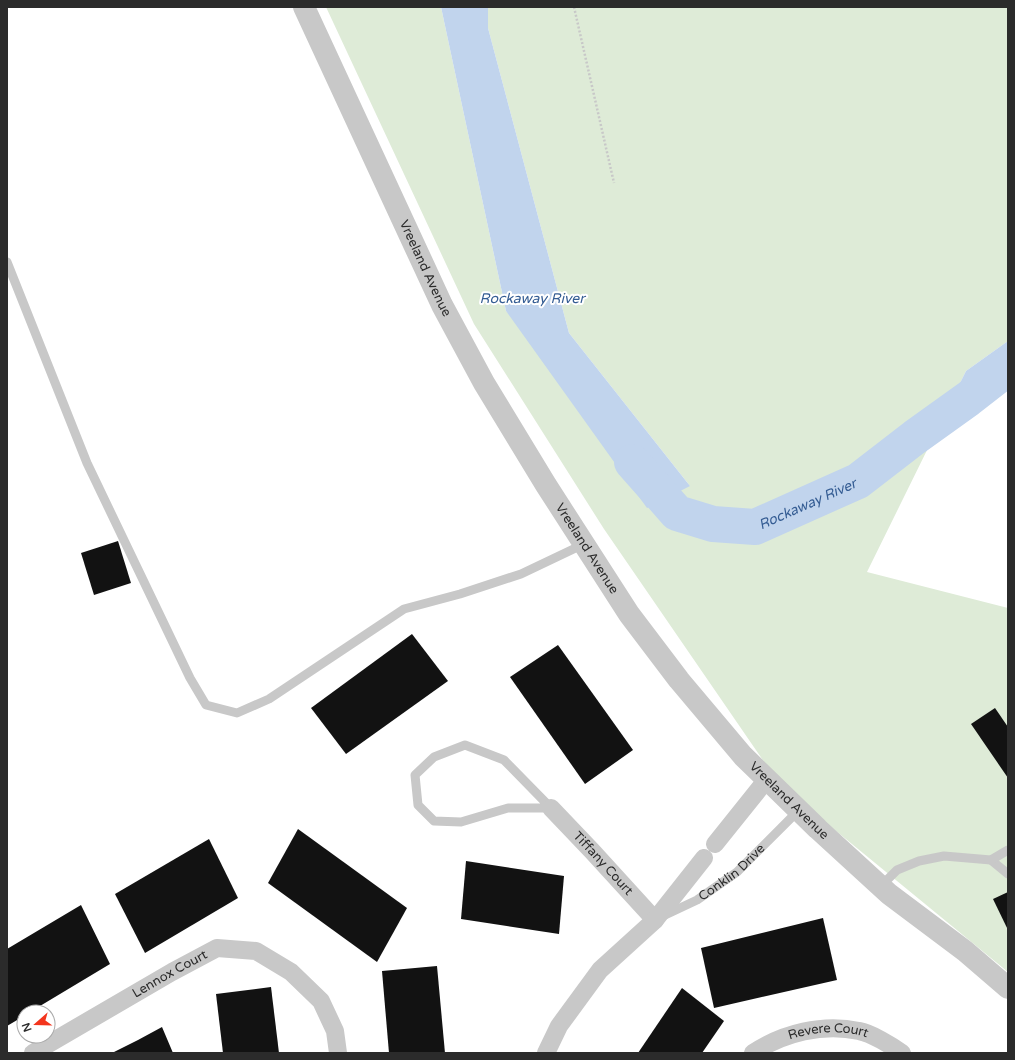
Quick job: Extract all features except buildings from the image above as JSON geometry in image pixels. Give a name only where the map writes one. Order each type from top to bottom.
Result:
[{"type":"street","name":"Vreeland Avenue","points":[[304,7],[442,305],[484,383],[546,485],[629,614],[679,680],[744,756],[767,779],[881,886],[966,951],[1008,988]]},
{"type":"street","name":"Conklin Drive","points":[[546,1053],[559,1026],[600,970],[655,920],[767,779]]},
{"type":"street","name":"Tiffany Court","points":[[551,808],[655,920]]},
{"type":"street","name":"Lennox Court","points":[[33,1053],[172,972],[217,948],[256,951],[291,972],[321,1001],[336,1031],[338,1053]]},
{"type":"street","name":"Revere Court","points":[[753,1053],[766,1044],[779,1039],[805,1031],[832,1028],[860,1031],[892,1046],[902,1053]]},
{"type":"lane","points":[[7,262],[87,463],[190,678],[206,705],[237,713],[269,699],[404,610],[521,574],[584,544]]},
{"type":"lane","name":"Tiffany Court","points":[[465,745],[504,760],[551,808],[508,808],[461,822],[434,821],[418,805],[415,775],[434,757],[465,745]]},
{"type":"lane","name":"Conklin Drive","points":[[655,920],[697,900],[737,872],[799,810]]},
{"type":"lane","points":[[990,860],[1008,850]]},
{"type":"lane","points":[[881,886],[897,870],[919,861],[944,856],[990,860],[1008,874]]},
{"type":"path","points":[[574,7],[614,183]]},
{"type":"green space","points":[[326,7],[441,7],[506,311],[690,486],[569,333],[488,28],[488,7],[1008,7],[1008,341],[966,371],[867,572],[1008,608],[1008,972],[780,785],[604,529],[474,324]]},
{"type":"water","name":"Rockaway River","points":[[441,7],[488,7],[488,28],[569,333],[690,486],[647,508],[506,311]]},
{"type":"water","points":[[1008,341],[1008,386],[934,435],[966,371]]},
{"type":"waterway","name":"Rockaway River","points":[[632,462],[677,513],[713,524],[755,527],[858,481],[1008,368]]}]
